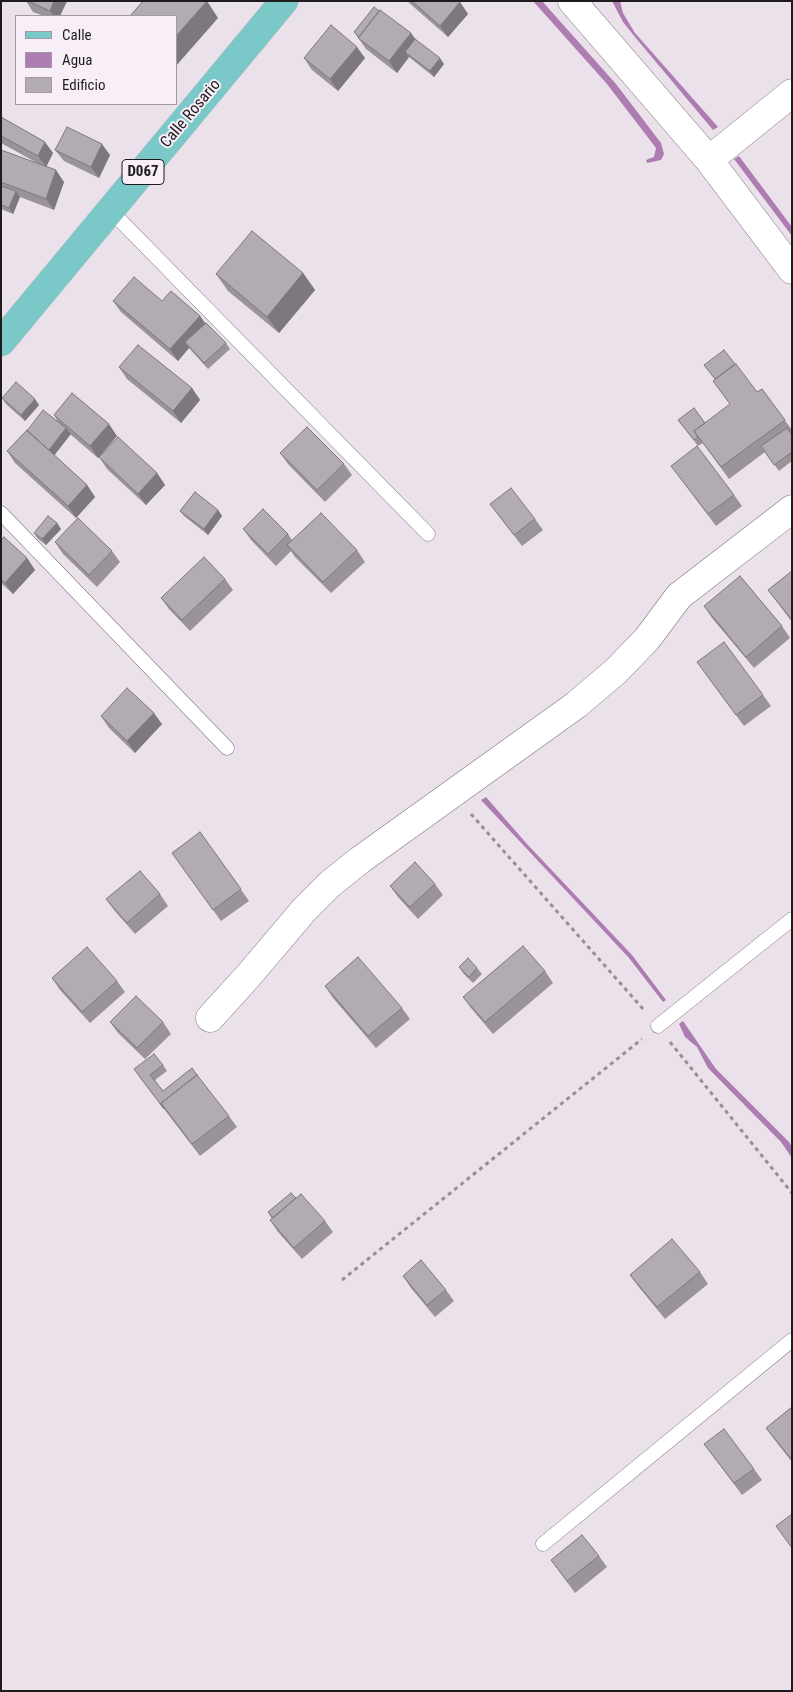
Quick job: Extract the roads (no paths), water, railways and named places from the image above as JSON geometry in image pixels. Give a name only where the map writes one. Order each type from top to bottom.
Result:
[{"type":"main road","name":"Calle Rosario","points":[[1,342],[284,1]]},
{"type":"street","points":[[572,1],[709,160],[792,270]]},
{"type":"street","points":[[709,160],[792,93]]},
{"type":"street","points":[[210,1018],[304,910],[330,884],[360,860],[576,705],[616,671],[641,645],[679,596],[792,509]]},
{"type":"lane","points":[[111,211],[428,534]]},
{"type":"lane","points":[[1,513],[227,748]]},
{"type":"lane","points":[[658,1026],[792,919]]},
{"type":"lane","points":[[543,1544],[792,1340]]},
{"type":"water","points":[[533,1],[542,1],[616,84],[661,143],[664,154],[661,160],[647,163],[646,160],[654,157],[656,148],[607,84]]},
{"type":"water","points":[[612,1],[620,1],[623,13],[635,33],[718,127],[713,130],[623,22]]},
{"type":"water","points":[[739,156],[792,227],[792,236],[734,159]]},
{"type":"water","points":[[486,797],[527,844],[632,955],[666,1000],[663,1002],[629,958],[481,800]]},
{"type":"water","points":[[683,1021],[716,1069],[789,1142],[792,1147],[792,1158],[781,1142],[708,1068],[697,1047],[685,1037],[679,1024]]}]
